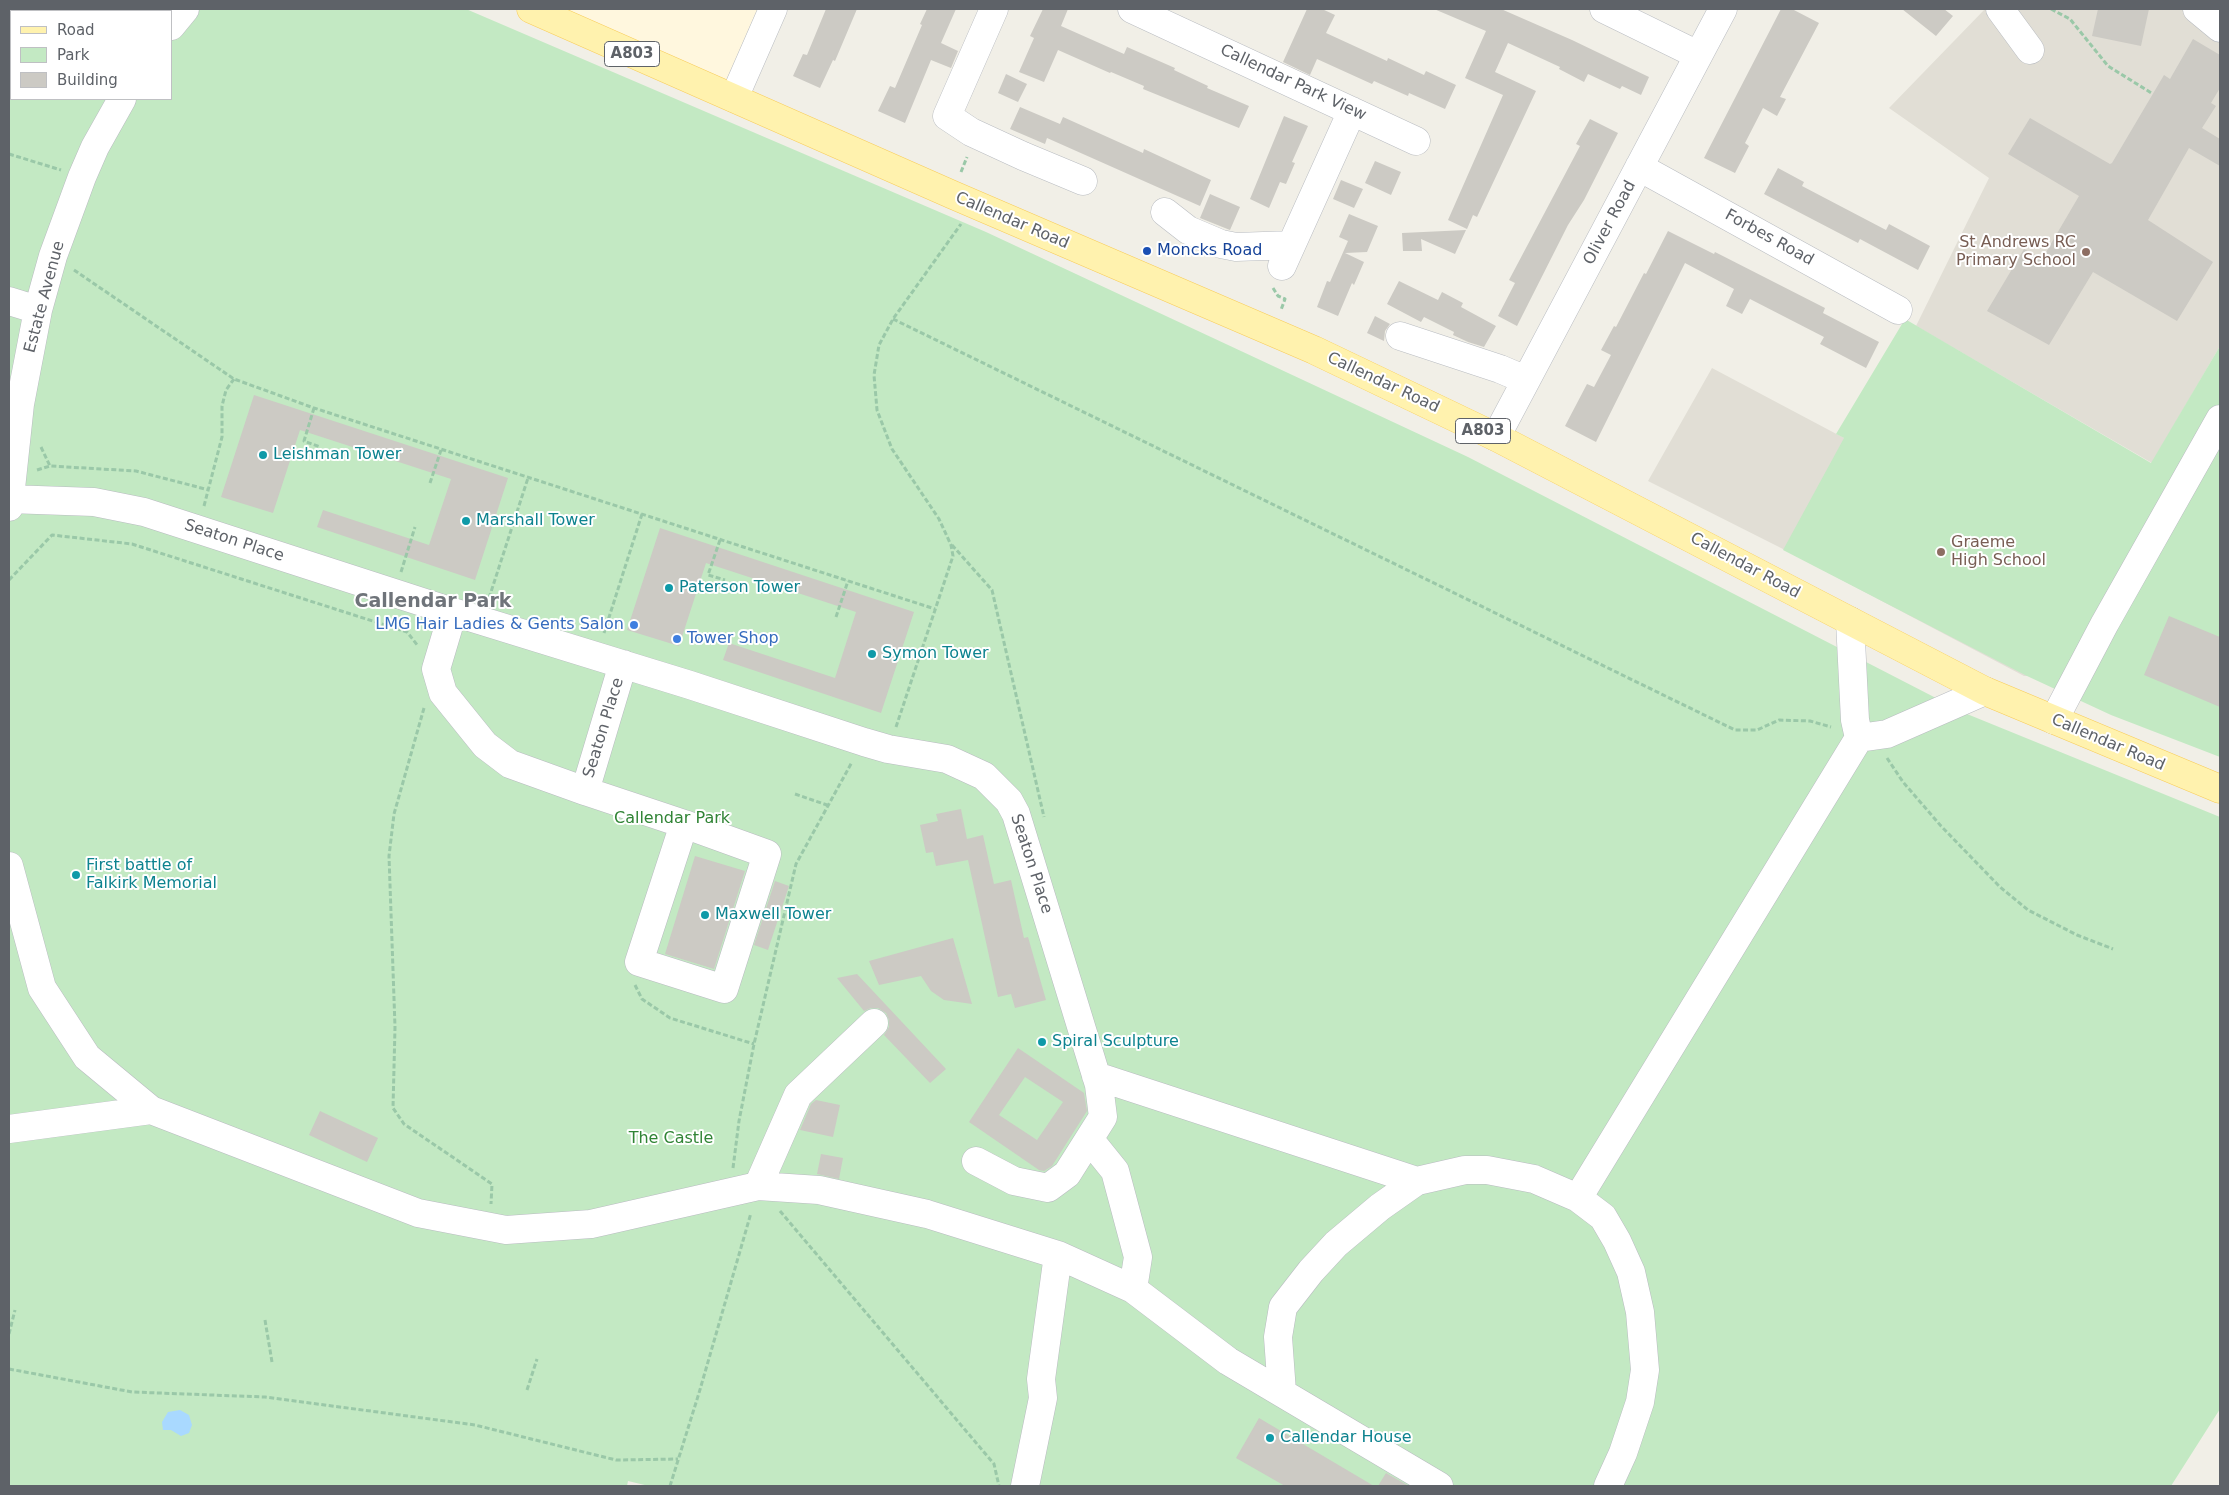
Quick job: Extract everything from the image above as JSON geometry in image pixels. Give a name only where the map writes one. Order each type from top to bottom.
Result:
[{"type":"main road","name":"Callendar Road","points":[[531,9],[1272,333],[1496,437],[1985,691],[2220,789]]},
{"type":"street","points":[[172,25],[184,9]]},
{"type":"street","points":[[734,98],[773,9]]},
{"type":"street","points":[[994,9],[947,116],[971,132],[1022,156],[1083,181]]},
{"type":"street","name":"Callendar Park View","points":[[1132,9],[1173,17],[1352,111],[1416,141]]},
{"type":"street","points":[[1604,9],[1698,54]]},
{"type":"street","name":"Oliver Road","points":[[1496,437],[1723,9]]},
{"type":"street","points":[[2000,9],[2030,50]]},
{"type":"street","points":[[2198,9],[2220,28]]},
{"type":"street","name":"Estate Avenue","points":[[9,507],[20,404],[38,310],[53,256],[82,177],[95,147],[121,100]]},
{"type":"street","points":[[1165,212],[1188,230],[1221,244],[1286,256],[1352,111]]},
{"type":"street","name":"Forbes Road","points":[[1639,166],[1898,310]]},
{"type":"street","points":[[9,301],[38,310]]},
{"type":"street","points":[[1400,336],[1500,369],[1526,380]]},
{"type":"street","points":[[2054,720],[2105,623],[2220,420]]},
{"type":"street","name":"Seaton Place","points":[[10,489],[144,512],[876,746],[947,759],[984,776],[1009,801],[1016,814],[1096,1076],[1103,1117],[1067,1174],[1048,1188],[1014,1181],[976,1161]]},
{"type":"street","points":[[436,669],[454,612]]},
{"type":"street","points":[[1850,621],[1855,720],[1866,737]]},
{"type":"street","name":"Seaton Place","points":[[585,791],[623,664]]},
{"type":"street","name":"Seaton Place","points":[[436,669],[443,693],[485,745],[510,764],[767,854],[724,990],[639,962]]},
{"type":"street","points":[[1578,1198],[1866,737],[1887,734],[1985,691]]},
{"type":"street","points":[[639,962],[684,824]]},
{"type":"street","points":[[9,866],[42,988],[88,1057],[151,1110],[418,1213],[506,1230],[591,1224],[758,1186],[819,1190],[927,1214],[1058,1256],[1133,1289],[1228,1361],[1439,1486]]},
{"type":"street","points":[[758,1186],[798,1095],[874,1022]]},
{"type":"street","points":[[1096,1076],[1417,1181]]},
{"type":"street","points":[[9,1129],[151,1110]]},
{"type":"street","points":[[1090,1140],[1114,1171],[1138,1257],[1133,1289]]},
{"type":"street","points":[[1282,1392],[1278,1337],[1283,1307],[1310,1271],[1336,1244],[1380,1207],[1417,1181],[1465,1170],[1487,1170],[1534,1179],[1578,1198],[1603,1218],[1617,1241],[1631,1272],[1640,1312],[1645,1370],[1640,1402],[1623,1453],[1608,1486]]},
{"type":"street","points":[[1025,1486],[1043,1398],[1041,1379],[1058,1256]]},
{"type":"path","points":[[2051,9],[2070,19],[2108,66],[2153,94]]},
{"type":"path","points":[[961,174],[970,152]]},
{"type":"path","points":[[9,154],[82,177]]},
{"type":"path","points":[[730,1193],[739,1120],[754,1044],[796,864],[827,805],[876,746],[935,609],[953,556],[951,544],[939,519],[892,448],[877,410],[874,376],[879,345],[892,319],[957,233],[966,216]]},
{"type":"path","points":[[53,256],[234,380],[441,450],[935,609]]},
{"type":"path","points":[[1272,333],[1285,299],[1278,296],[1273,288],[1286,256]]},
{"type":"path","points":[[892,319],[1735,730],[1757,730],[1779,720],[1810,721],[1833,728]]},
{"type":"path","points":[[198,529],[222,437],[222,406],[226,390],[234,380]]},
{"type":"path","points":[[314,408],[304,441],[320,447]]},
{"type":"path","points":[[430,483],[441,450]]},
{"type":"path","points":[[10,489],[50,466],[136,471],[209,490]]},
{"type":"path","points":[[482,621],[528,478]]},
{"type":"path","points":[[596,656],[642,514]]},
{"type":"path","points":[[394,593],[416,527]]},
{"type":"path","points":[[9,580],[52,535],[132,544],[407,632],[436,669]]},
{"type":"path","points":[[720,540],[708,575],[725,580]]},
{"type":"path","points":[[836,617],[848,581]]},
{"type":"path","points":[[425,705],[394,814],[389,856],[395,1027],[393,1108],[404,1124],[492,1184],[490,1227]]},
{"type":"path","points":[[1866,737],[1928,811],[2000,888],[2028,910],[2077,935],[2113,949]]},
{"type":"path","points":[[795,794],[827,805]]},
{"type":"path","points":[[639,962],[635,986],[642,999],[670,1018],[754,1044]]},
{"type":"path","points":[[670,1486],[699,1393],[758,1186]]},
{"type":"path","points":[[758,1186],[994,1464],[999,1486]]},
{"type":"path","points":[[9,1334],[14,1310]]},
{"type":"path","points":[[265,1320],[272,1362]]},
{"type":"path","points":[[527,1390],[538,1359]]},
{"type":"path","points":[[9,1369],[132,1392],[265,1397],[475,1425],[616,1460],[678,1459]]},
{"type":"shaded area","points":[[531,9],[775,9],[734,98]]},
{"type":"shaded area","name":"St Andrews RC Primary School","points":[[1985,9],[2208,9],[2220,20],[2220,346],[2152,463],[1916,326],[1989,178],[1889,108]]},
{"type":"shaded area","points":[[1712,368],[1844,438],[2032,676],[2024,676],[1783,549],[1648,481]]},
{"type":"green space","name":"Callendar Park","points":[[9,9],[466,9],[986,232],[1468,457],[1967,714],[2220,817],[2220,1409],[2171,1486],[649,1486],[628,1481],[627,1486],[9,1486]]},
{"type":"green space","name":"Graeme High School","points":[[1905,319],[2151,463],[2220,346],[2220,757],[2111,715],[2027,676],[1783,550],[1844,438],[1836,434]]},
{"type":"water","points":[[180,1410],[189,1415],[192,1425],[189,1433],[181,1436],[171,1430],[163,1430],[162,1422],[168,1412]]},
{"type":"building","points":[[826,9],[857,9],[835,61],[833,60],[820,88],[793,76],[803,54],[807,55]]},
{"type":"building","points":[[927,9],[956,9],[941,43],[958,51],[951,68],[931,60],[905,123],[878,111],[890,86],[895,88]]},
{"type":"building","points":[[1043,9],[1068,9],[1061,26],[1124,54],[1127,47],[1175,68],[1174,70],[1208,86],[1207,88],[1249,106],[1239,128],[1143,89],[1144,86],[1058,50],[1044,82],[1019,72],[1034,38],[1030,36]]},
{"type":"building","points":[[1307,9],[1322,9],[1335,15],[1326,33],[1387,61],[1388,58],[1424,75],[1426,71],[1456,85],[1445,109],[1409,93],[1408,96],[1374,81],[1372,84],[1317,59],[1310,75],[1283,62]]},
{"type":"building","points":[[1434,9],[1501,9],[1649,77],[1641,95],[1622,86],[1620,89],[1588,74],[1584,82],[1559,69],[1560,67],[1508,43],[1495,72],[1536,91],[1477,217],[1473,215],[1467,229],[1448,220],[1503,95],[1465,78],[1486,31]]},
{"type":"building","points":[[1781,9],[1792,9],[1819,23],[1780,97],[1786,99],[1777,116],[1763,108],[1745,143],[1749,146],[1735,173],[1704,158]]},
{"type":"building","points":[[1902,9],[1944,9],[1953,16],[1936,36]]},
{"type":"building","points":[[2098,9],[2149,9],[2141,46],[2092,36]]},
{"type":"building","name":"St Andrews RC Primary School","points":[[2193,39],[2220,55],[2220,88],[2211,103],[2216,106],[2202,128],[2220,139],[2220,166],[2189,148],[2148,220],[2213,262],[2177,321],[2093,272],[2049,345],[1987,311],[2024,249],[2042,259],[2079,196],[2008,154],[2030,118],[2110,164],[2164,75],[2170,79]]},
{"type":"building","points":[[1006,74],[1027,84],[1018,102],[998,93]]},
{"type":"building","points":[[1020,107],[1060,124],[1063,117],[1143,153],[1144,149],[1211,180],[1200,206],[1047,138],[1045,144],[1010,129]]},
{"type":"building","points":[[1284,116],[1308,126],[1292,162],[1295,163],[1286,184],[1280,182],[1269,208],[1250,199]]},
{"type":"building","points":[[1590,119],[1618,133],[1584,200],[1568,225],[1517,326],[1498,316],[1515,283],[1509,280],[1580,146],[1576,144]]},
{"type":"building","points":[[1375,161],[1401,172],[1391,195],[1365,183]]},
{"type":"building","points":[[1778,168],[1804,182],[1802,186],[1886,230],[1889,224],[1930,246],[1918,270],[1860,239],[1858,243],[1764,194]]},
{"type":"building","points":[[1341,180],[1363,189],[1354,208],[1333,199]]},
{"type":"building","points":[[1210,194],[1240,207],[1230,230],[1200,218]]},
{"type":"building","points":[[1349,214],[1378,226],[1367,252],[1345,253],[1364,262],[1354,285],[1352,283],[1338,316],[1317,307],[1327,281],[1330,282],[1348,241],[1339,237]]},
{"type":"building","points":[[1466,230],[1455,254],[1421,239],[1422,251],[1403,251],[1402,233]]},
{"type":"building","points":[[1668,231],[1714,254],[1715,252],[1825,308],[1823,313],[1879,342],[1866,368],[1820,344],[1824,337],[1750,299],[1742,314],[1726,306],[1734,289],[1685,263],[1596,442],[1565,426],[1587,384],[1594,387],[1611,355],[1601,350],[1614,326],[1616,327],[1644,273],[1646,274]]},
{"type":"building","points":[[1399,281],[1438,300],[1442,292],[1463,303],[1461,307],[1496,326],[1484,347],[1453,335],[1454,332],[1424,317],[1421,322],[1387,304]]},
{"type":"building","points":[[1375,316],[1390,324],[1385,331],[1384,341],[1367,333]]},
{"type":"building","points":[[254,395],[508,478],[475,580],[317,527],[323,510],[429,545],[451,479],[300,430],[273,513],[221,497]]},
{"type":"building","points":[[660,528],[914,612],[881,713],[723,660],[729,643],[835,678],[856,612],[706,563],[679,646],[627,630]]},
{"type":"building","points":[[2169,616],[2220,637],[2220,707],[2144,675]]},
{"type":"building","points":[[961,809],[967,839],[983,835],[994,884],[1011,880],[1024,938],[1028,937],[1046,1000],[1015,1008],[1011,994],[998,997],[968,860],[936,866],[933,852],[926,853],[920,825],[938,821],[936,814]]},
{"type":"building","name":"Maxwell Tower","points":[[695,856],[745,871],[714,969],[665,954]]},
{"type":"building","points":[[775,881],[789,886],[768,950],[754,945]]},
{"type":"building","points":[[953,938],[972,1004],[944,1000],[931,991],[921,976],[879,985],[869,961]]},
{"type":"building","points":[[857,974],[946,1069],[930,1083],[884,1035],[889,1027],[886,1013],[878,1008],[864,1011],[837,978]]},
{"type":"building","points":[[1018,1048],[1084,1093],[1087,1111],[1052,1166],[1044,1171],[1039,1170],[969,1122]],"holes":[[[1025,1077],[1063,1102],[1037,1140],[999,1115]]]},
{"type":"building","points":[[816,1100],[840,1105],[833,1137],[800,1130],[811,1104]]},
{"type":"building","points":[[320,1111],[378,1138],[367,1162],[309,1135]]},
{"type":"building","points":[[821,1154],[843,1158],[839,1179],[817,1174]]},
{"type":"building","name":"Callendar House","points":[[1259,1418],[1374,1486],[1285,1486],[1236,1458]]},
{"type":"building","points":[[1386,1473],[1409,1486],[1378,1486]]},
{"type":"place","name":"Moncks Road","points":[[1147,251]]},
{"type":"place","name":"St Andrews RC Primary School","points":[[2086,252]]},
{"type":"place","name":"Leishman Tower","points":[[263,455]]},
{"type":"place","name":"Marshall Tower","points":[[466,521]]},
{"type":"place","name":"Graeme High School","points":[[1941,552]]},
{"type":"place","name":"Paterson Tower","points":[[669,588]]},
{"type":"place","name":"LMG Hair Ladies & Gents Salon","points":[[634,625]]},
{"type":"place","name":"Tower Shop","points":[[677,639]]},
{"type":"place","name":"Symon Tower","points":[[872,654]]},
{"type":"place","name":"First battle of Falkirk Memorial","points":[[76,875]]},
{"type":"place","name":"Maxwell Tower","points":[[705,915]]},
{"type":"place","name":"Spiral Sculpture","points":[[1042,1042]]},
{"type":"place","name":"Callendar House","points":[[1270,1438]]},
{"type":"district","name":"Callendar Park","points":[[433,602]]},
{"type":"park label","name":"The Castle","points":[[671,1139]]}]
